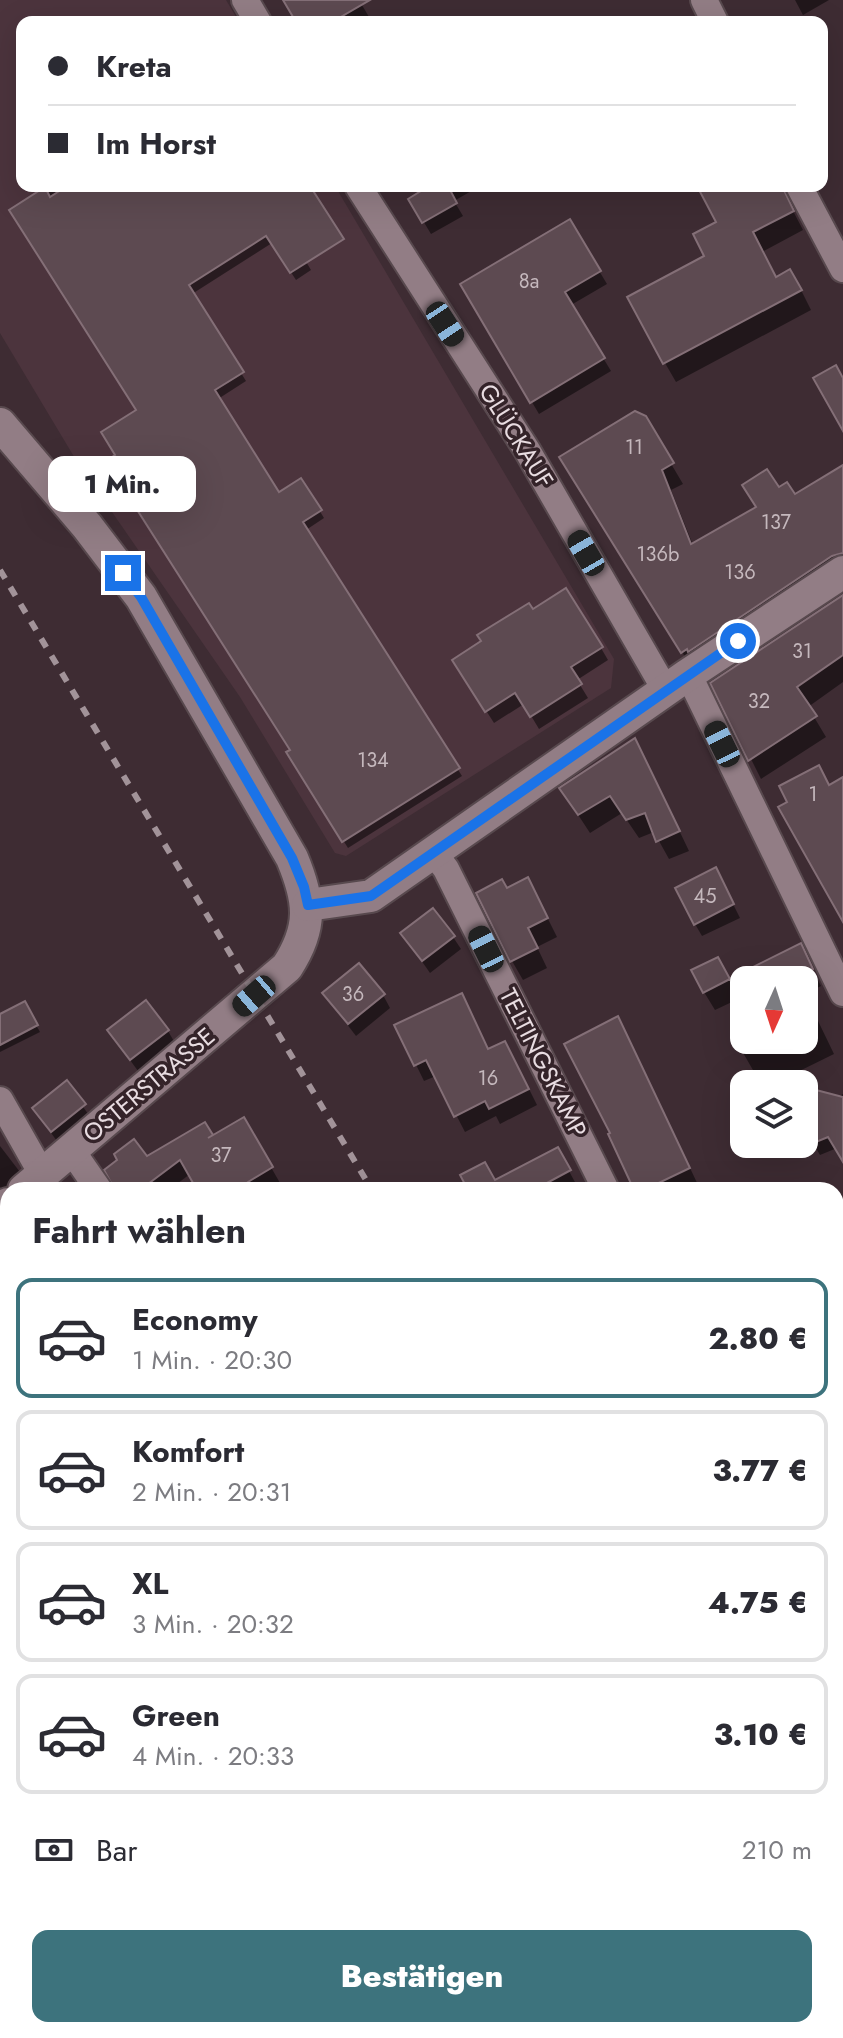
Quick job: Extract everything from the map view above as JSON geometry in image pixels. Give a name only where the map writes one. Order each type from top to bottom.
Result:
[{"type":"street","name":"GLÜCKAUF","points":[[362,192],[676,684],[695,688],[843,993]]},
{"type":"street","points":[[802,192],[843,269]]},
{"type":"street","points":[[0,424],[87,526],[141,597],[292,858],[308,905],[371,896],[843,572]]},
{"type":"street","name":"TELTINGSKAMP","points":[[434,853],[446,869],[602,1182]]},
{"type":"street","name":"OSTERSTRASSE","points":[[33,1182],[287,967],[302,938],[308,905]]},
{"type":"street","points":[[0,1100],[33,1182]]},
{"type":"street","points":[[72,1151],[93,1182]]},
{"type":"shaded area","points":[[0,0],[226,0],[235,16],[16,16],[16,192],[339,192],[614,659],[611,688],[346,856],[335,853],[240,697],[76,460],[0,333]]},
{"type":"building","points":[[283,0],[370,0],[342,16],[292,16]]},
{"type":"building","points":[[37,192],[48,192],[50,197],[58,192],[314,192],[344,239],[290,273],[266,236],[189,285],[244,372],[215,390],[279,492],[301,478],[322,510],[303,522],[460,768],[342,842],[286,752],[290,750],[106,461],[115,455],[101,432],[136,410],[9,210]]},
{"type":"building","points":[[419,192],[451,192],[457,203],[422,223],[408,199]]},
{"type":"building","points":[[700,192],[785,192],[794,211],[753,232],[776,277],[790,269],[802,290],[663,364],[627,297],[704,256],[693,234],[716,222]]},
{"type":"building","points":[[570,219],[601,271],[565,292],[605,358],[530,403],[460,284]]},
{"type":"building","points":[[836,365],[843,378],[843,431],[813,378]]},
{"type":"building","points":[[635,411],[646,416],[674,463],[662,470],[691,544],[756,507],[742,485],[767,469],[779,487],[787,482],[795,494],[843,465],[843,553],[832,556],[688,652],[687,649],[681,653],[559,457]]},
{"type":"building","points":[[566,588],[603,647],[571,667],[582,684],[530,717],[515,693],[485,712],[452,660],[481,641],[477,635],[529,603],[533,609]]},
{"type":"building","points":[[843,595],[843,655],[797,687],[817,716],[748,761],[710,683]]},
{"type":"building","points":[[635,738],[680,831],[656,842],[645,813],[626,820],[610,796],[578,815],[559,788]]},
{"type":"building","points":[[819,765],[829,785],[843,777],[843,922],[778,807],[787,802],[779,786]]},
{"type":"building","points":[[716,867],[734,904],[694,925],[675,888]]},
{"type":"building","points":[[528,877],[548,918],[528,928],[538,948],[510,962],[476,893],[502,879],[507,888]]},
{"type":"building","points":[[433,908],[455,936],[422,961],[400,933]]},
{"type":"building","points":[[801,943],[812,966],[755,966]]},
{"type":"building","points":[[718,957],[730,979],[703,993],[691,970]]},
{"type":"building","points":[[359,963],[385,994],[348,1024],[322,993]]},
{"type":"building","points":[[462,993],[488,1049],[505,1041],[529,1089],[489,1109],[485,1101],[454,1117],[426,1060],[414,1066],[394,1025]]},
{"type":"building","points":[[146,1000],[169,1030],[130,1060],[107,1030]]},
{"type":"building","points":[[25,1001],[38,1025],[0,1045],[0,1014]]},
{"type":"building","points":[[618,1016],[690,1168],[661,1182],[630,1182],[610,1133],[564,1044]]},
{"type":"building","points":[[67,1080],[86,1104],[51,1132],[32,1108]]},
{"type":"building","points":[[818,1091],[843,1097],[843,1162],[828,1137],[818,1141]]},
{"type":"building","points":[[244,1117],[273,1167],[248,1182],[192,1182],[180,1160],[151,1182],[111,1182],[104,1170],[117,1160],[114,1154],[134,1139],[147,1156],[205,1122],[213,1135],[208,1138]]},
{"type":"building","points":[[558,1147],[571,1170],[549,1182],[464,1182],[460,1175],[485,1162],[495,1180]]},
{"type":"railway","points":[[0,570],[367,1182]]},
{"type":"route","points":[[123,573],[141,597],[292,858],[308,905],[371,896],[738,641]]}]
